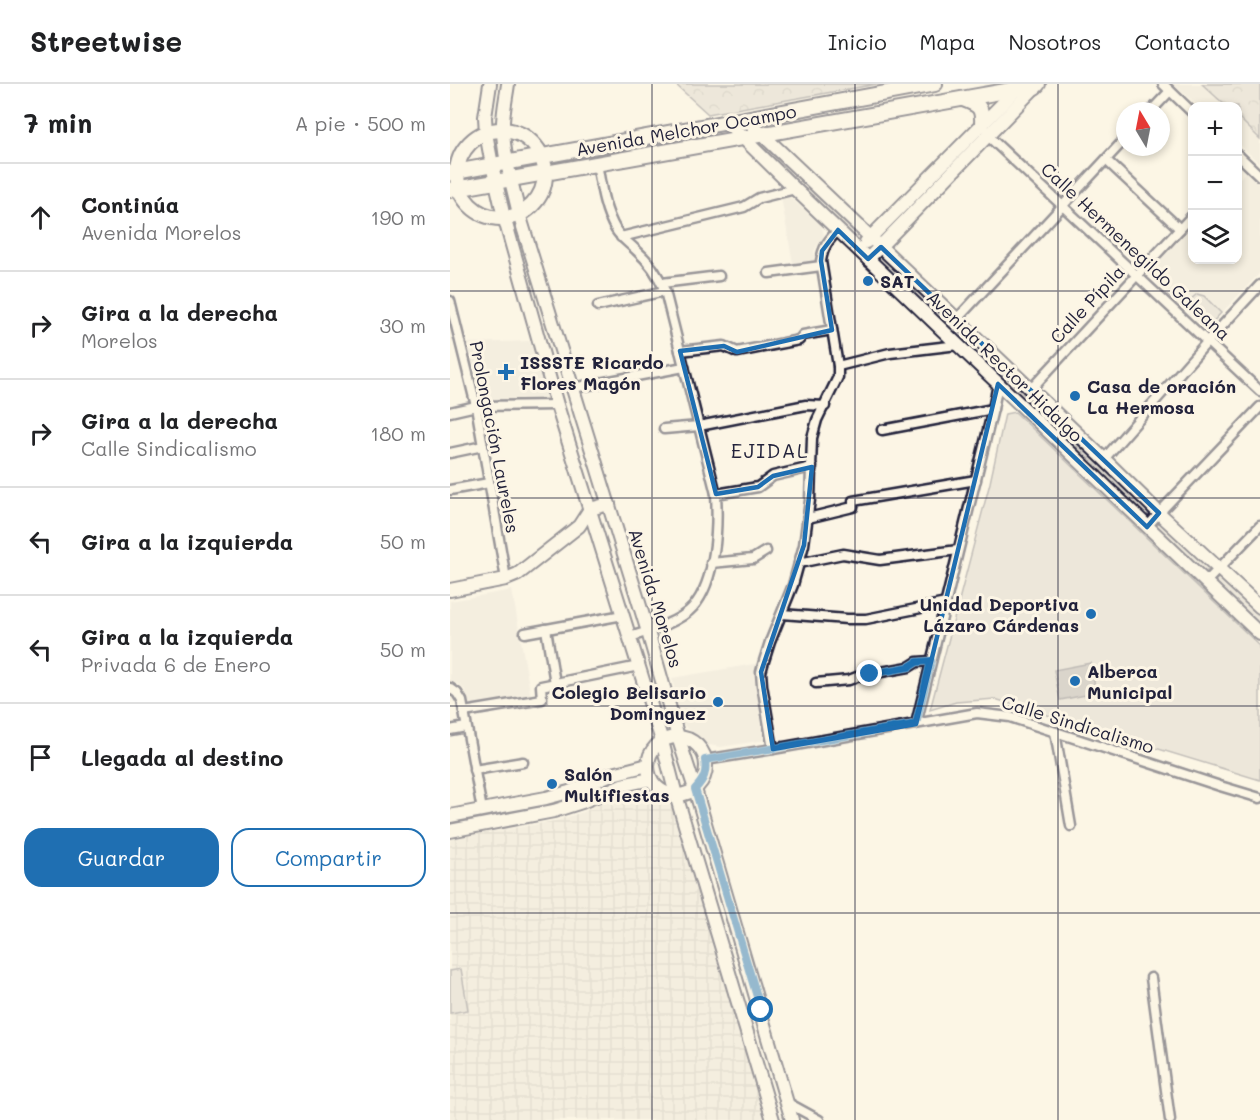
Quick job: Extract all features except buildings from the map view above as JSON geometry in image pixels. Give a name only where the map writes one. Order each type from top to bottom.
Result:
[{"type":"main road","name":"Avenida Melchor Ocampo","points":[[453,173],[935,84]]},
{"type":"main road","name":"Avenida Melchor Ocampo","points":[[454,189],[963,99],[1019,87],[1037,86]]},
{"type":"main road","points":[[963,99],[977,105],[983,113],[985,131]]},
{"type":"main road","points":[[503,130],[515,132],[534,146],[541,156],[545,173],[537,200],[519,214],[505,218],[490,217],[477,211],[454,189],[453,173],[461,155],[471,141],[486,133],[503,130]]},
{"type":"street","name":"Avenida Morelos","points":[[490,84],[485,117],[495,182],[557,405],[662,741],[773,1120]]},
{"type":"street","name":"Avenida Morelos","points":[[508,84],[503,130],[510,179],[519,214],[648,632],[792,1120]]},
{"type":"street","points":[[1163,84],[1188,108]]},
{"type":"street","points":[[859,250],[870,237],[985,131],[1037,86]]},
{"type":"street","points":[[868,259],[985,131],[1019,87]]},
{"type":"street","points":[[1160,102],[1170,91]]},
{"type":"street","name":"Avenida Rector Hidalgo","points":[[745,118],[1260,607]]},
{"type":"street","name":"Avenida Rector Hidalgo","points":[[727,122],[1260,634]]},
{"type":"street","name":"Calle Hermenegildo Galeana","points":[[985,131],[1260,391]]},
{"type":"street","points":[[957,319],[1116,149]]},
{"type":"street","points":[[1106,160],[1180,229]]},
{"type":"street","points":[[597,163],[604,199],[616,230],[648,261],[657,272],[663,287],[716,494],[717,515],[711,564],[700,597],[692,608],[680,617],[648,632],[630,637]]},
{"type":"street","points":[[1242,163],[1260,177]]},
{"type":"street","points":[[621,237],[744,207],[759,198],[795,189]]},
{"type":"street","name":"Calle Pípila","points":[[1031,389],[1188,220]]},
{"type":"street","points":[[773,749],[762,685],[762,672],[800,563],[804,545],[812,467],[812,438],[817,420],[838,377],[821,267],[822,251],[838,230]]},
{"type":"street","points":[[769,273],[821,267]]},
{"type":"street","points":[[598,306],[663,287],[719,276]]},
{"type":"street","points":[[1104,459],[1260,285]]},
{"type":"street","name":"Prolongación Laureles","points":[[450,301],[452,323],[476,406],[506,579]]},
{"type":"street","points":[[680,351],[724,346],[737,352],[798,340],[803,335],[832,330]]},
{"type":"street","points":[[837,366],[890,353],[958,345]]},
{"type":"street","points":[[573,388],[684,367]]},
{"type":"street","points":[[916,724],[998,384]]},
{"type":"street","points":[[450,412],[476,406],[557,405]]},
{"type":"street","points":[[664,429],[699,426],[806,405],[825,406]]},
{"type":"street","points":[[1147,527],[1260,406]]},
{"type":"street","points":[[882,430],[993,409]]},
{"type":"street","points":[[450,453],[483,446]]},
{"type":"street","points":[[716,494],[758,487],[773,476],[812,467]]},
{"type":"street","points":[[808,518],[853,507],[853,501],[976,480]]},
{"type":"street","points":[[450,490],[489,483]]},
{"type":"street","points":[[450,590],[506,579],[518,574],[579,526],[590,509],[609,504]]},
{"type":"street","points":[[1206,582],[1260,526]]},
{"type":"street","points":[[800,563],[843,554],[880,560],[958,550]]},
{"type":"street","points":[[711,564],[753,559],[766,551]]},
{"type":"street","points":[[782,614],[866,619],[946,603]]},
{"type":"street","points":[[525,633],[623,615]]},
{"type":"street","points":[[546,629],[555,683]]},
{"type":"street","points":[[816,683],[849,680],[862,675],[909,667],[917,662],[931,661]]},
{"type":"street","points":[[464,712],[542,699],[541,686],[639,666]]},
{"type":"street","points":[[450,688],[462,700],[482,810]]},
{"type":"street","name":"Calle Sindicalismo","points":[[705,760],[977,713],[1010,717],[1260,798]]},
{"type":"street","points":[[450,730],[466,727]]},
{"type":"street","points":[[1055,732],[1071,826]]},
{"type":"street","points":[[678,737],[696,744],[702,751],[706,768],[701,783],[695,789],[676,795],[661,790],[655,785],[648,765],[650,754],[657,745],[662,741],[678,737]]},
{"type":"street","points":[[474,770],[523,762]]},
{"type":"street","points":[[450,816],[558,795],[609,775],[648,765]]},
{"type":"street","points":[[450,831],[562,809],[622,785],[651,779]]},
{"type":"street","points":[[558,795],[562,809]]},
{"type":"street","points":[[529,801],[531,816]]},
{"type":"street","points":[[1151,978],[1170,1120]]},
{"type":"street","points":[[742,1015],[761,1010]]},
{"type":"street","points":[[788,1103],[819,1120]]},
{"type":"highlighted area","points":[[838,230],[868,259],[881,247],[1159,513],[1147,527],[998,384],[916,724],[773,749],[761,672],[804,545],[812,467],[773,476],[758,487],[716,494],[680,351],[724,346],[737,352],[832,330],[821,261],[822,251]]},
{"type":"shaded area","points":[[1173,84],[1260,84],[1260,164],[1242,147],[1242,102],[1193,102]]},
{"type":"shaded area","points":[[1246,171],[1260,184],[1260,273],[1207,328],[1149,272],[1188,230],[1188,264],[1242,264],[1242,176]]},
{"type":"shaded area","points":[[787,195],[821,224],[824,235],[814,251],[817,265],[794,269],[781,197]]},
{"type":"shaded area","name":"ISSSTE Ricardo Flores Magón","points":[[530,341],[549,402],[479,403],[464,343]]},
{"type":"shaded area","points":[[512,590],[531,697],[469,708],[465,690],[450,681],[450,601]]},
{"type":"shaded area","name":"Colegio Belisario Dominguez","points":[[760,663],[755,681],[765,740],[721,747],[708,745],[681,723],[672,678]]},
{"type":"shaded area","name":"Alberca Municipal","points":[[1091,663],[1096,693],[1060,700],[1054,670]]},
{"type":"shaded area","points":[[645,789],[672,807],[764,1120],[450,1120],[450,839],[554,821],[586,811],[610,796]]},
{"type":"green space","points":[[675,84],[877,84],[708,114]]},
{"type":"green space","points":[[1202,84],[1260,84],[1260,139],[1242,121],[1242,102],[1222,102]]},
{"type":"green space","points":[[770,149],[862,239],[860,244],[765,152]]},
{"type":"green space","points":[[881,256],[1149,510],[1148,515],[1143,517],[878,260]]},
{"type":"green space","points":[[1197,294],[1204,296],[1221,313],[1207,328],[1184,305]]},
{"type":"green space","name":"Unidad Deportiva Lázaro Cárdenas","points":[[1015,412],[1260,646],[1260,780],[995,699],[956,702],[930,710],[990,483],[1005,414]]},
{"type":"green space","points":[[1161,521],[1209,566],[1207,571],[1202,573],[1154,525]]},
{"type":"green space","points":[[1218,577],[1221,577],[1260,615],[1260,623],[1256,624],[1214,584]]},
{"type":"green space","points":[[461,969],[468,1010],[450,1013],[450,971]]},
{"type":"place","name":"SAT","points":[[868,281]]},
{"type":"place","name":"ISSSTE Ricardo Flores Magón","points":[[506,372]]},
{"type":"place","name":"Casa de oración La Hermosa","points":[[1075,396]]},
{"type":"place","name":"Unidad Deportiva Lázaro Cárdenas","points":[[1091,614]]},
{"type":"place","name":"Alberca Municipal","points":[[1075,681]]},
{"type":"place","name":"Colegio Belisario Dominguez","points":[[718,702]]},
{"type":"place","name":"Salón Multifiestas","points":[[552,784]]},
{"type":"district","name":"EJIDAL","points":[[770,450]]},
{"type":"route","points":[[761,1010],[695,789],[704,776],[705,760],[916,724],[931,661],[917,662],[909,667],[870,674]]}]
